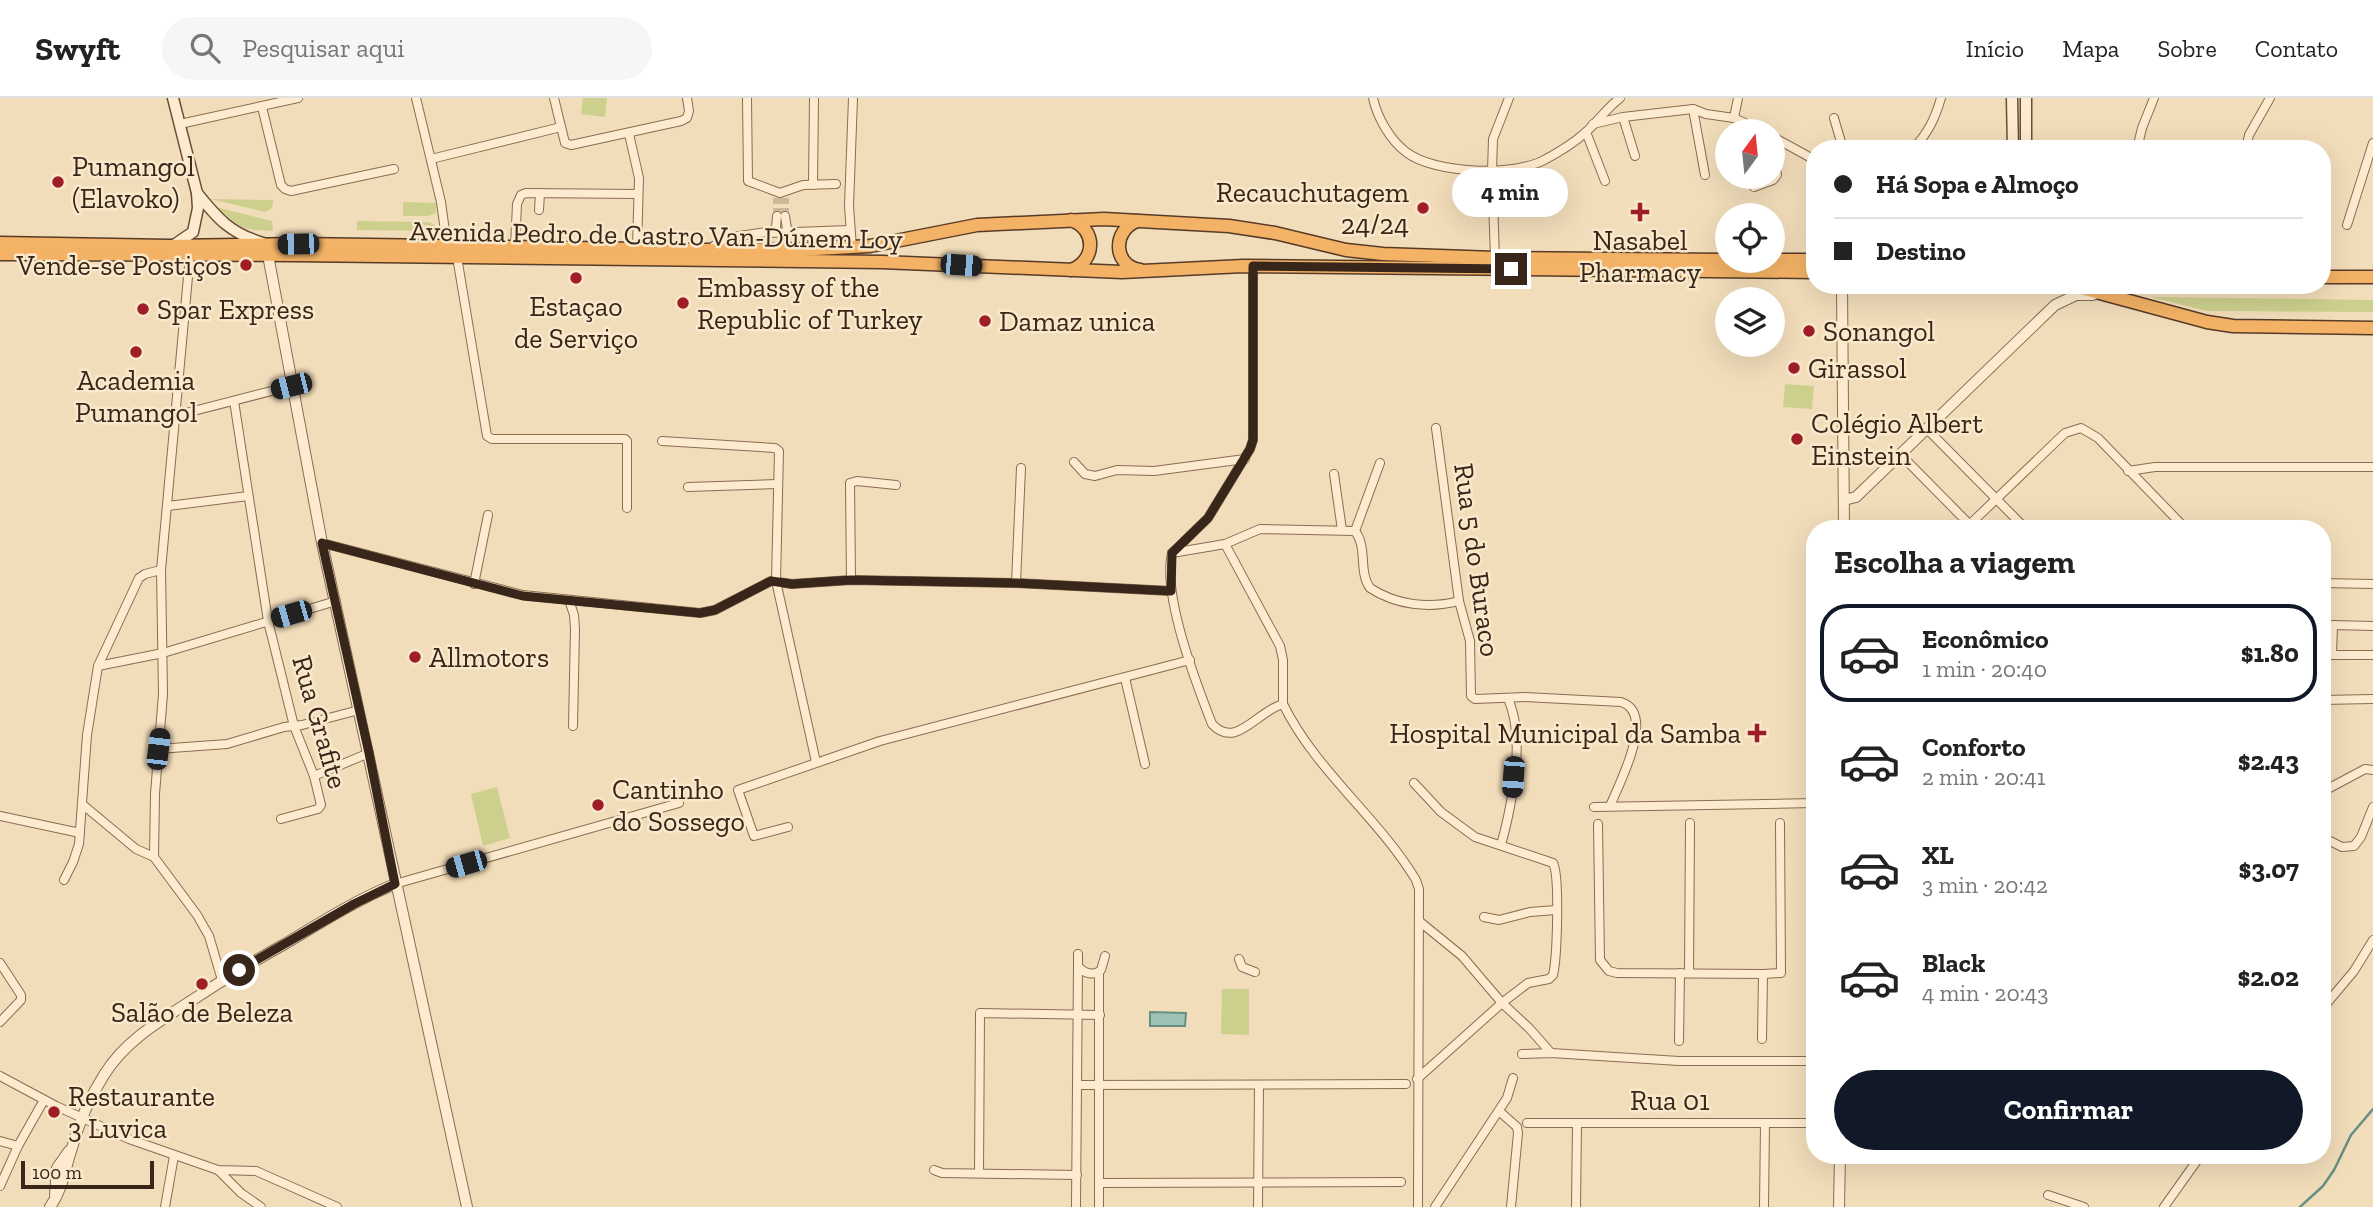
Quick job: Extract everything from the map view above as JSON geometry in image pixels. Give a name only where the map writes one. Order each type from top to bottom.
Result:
[{"type":"highway","name":"Avenida Pedro de Castro Van-Dúnem Loy","points":[[0,254],[190,255],[269,250],[447,246],[708,250],[846,248],[978,225],[1064,219],[1142,220],[1257,230],[1365,253],[1495,258],[1715,260]]},
{"type":"highway","points":[[1064,219],[1083,226],[1091,245],[1088,257],[1083,263],[1073,270],[1065,271]]},
{"type":"highway","points":[[1142,220],[1126,227],[1119,238],[1118,246],[1120,255],[1128,265],[1143,271]]},
{"type":"highway","name":"Avenida Pedro de Castro Van-Dúnem Loy","points":[[0,243],[174,245],[457,257],[882,262],[1065,271],[1253,266],[1806,272]]},
{"type":"highway","points":[[1785,260],[1806,261]]},
{"type":"highway","points":[[2331,276],[2373,277]]},
{"type":"highway","points":[[2103,294],[2182,317],[2233,326],[2373,328]]},
{"type":"main road","points":[[173,98],[196,188],[196,227],[186,238],[174,245]]},
{"type":"main road","points":[[2012,98],[2013,140]]},
{"type":"main road","points":[[2025,98],[2026,140]]},
{"type":"main road","points":[[196,188],[211,211],[231,230],[269,250]]},
{"type":"street","points":[[180,124],[298,98]]},
{"type":"street","points":[[416,98],[441,202],[447,246]]},
{"type":"street","points":[[554,98],[565,143],[571,145],[681,121],[687,118],[690,99]]},
{"type":"street","points":[[747,98],[748,181],[781,195],[797,186],[836,184]]},
{"type":"street","points":[[813,185],[814,98]]},
{"type":"street","points":[[768,233],[776,227],[781,216],[787,229],[846,248],[850,230],[853,98]]},
{"type":"street","points":[[1373,98],[1375,107],[1394,141],[1407,153],[1425,162],[1492,172],[1520,169],[1545,160],[1586,132],[1620,98]]},
{"type":"street","points":[[1495,258],[1493,139],[1509,98]]},
{"type":"street","points":[[1592,124],[1623,117],[1693,109],[1734,118],[1738,98]]},
{"type":"street","points":[[1921,140],[1934,122],[1941,98]]},
{"type":"street","points":[[2139,140],[2154,98]]},
{"type":"street","points":[[2248,140],[2270,98]]},
{"type":"street","points":[[262,107],[281,184],[288,190],[394,169]]},
{"type":"street","points":[[1693,109],[1705,175]]},
{"type":"street","points":[[1623,117],[1635,156]]},
{"type":"street","points":[[1833,118],[1840,140]]},
{"type":"street","points":[[431,159],[561,127]]},
{"type":"street","points":[[1586,132],[1605,181]]},
{"type":"street","points":[[629,134],[639,178],[637,248]]},
{"type":"street","points":[[2347,225],[2373,143]]},
{"type":"street","points":[[1785,144],[1806,155]]},
{"type":"street","points":[[539,211],[540,193]]},
{"type":"street","points":[[515,247],[517,200],[521,195],[638,194]]},
{"type":"street","points":[[708,250],[726,237],[850,230]]},
{"type":"street","points":[[269,250],[291,386],[322,543],[467,1207]]},
{"type":"street","points":[[154,857],[155,794],[163,694],[161,570],[190,255]]},
{"type":"street","points":[[457,257],[487,436],[492,439],[625,439],[628,442],[627,508]]},
{"type":"street","points":[[1253,266],[1253,440],[1245,459],[1208,518],[1172,553],[1171,591],[1190,660],[1212,724],[1218,731],[1226,734],[1237,733],[1283,704]]},
{"type":"street","points":[[1842,294],[1844,520]]},
{"type":"street","points":[[1844,500],[1856,497],[2055,305],[2076,295],[2121,299]]},
{"type":"street","points":[[174,416],[291,386]]},
{"type":"street","name":"Rua Grafite","points":[[234,401],[268,621],[295,726],[314,776],[320,808],[281,819]]},
{"type":"street","name":"Rua 5 do Buraco","points":[[1436,428],[1459,601],[1470,641],[1470,689],[1473,698],[1508,698]]},
{"type":"street","points":[[1977,520],[2065,433],[2081,428],[2090,432],[2177,520]]},
{"type":"street","points":[[1927,429],[2017,520]]},
{"type":"street","points":[[662,441],[775,448],[779,451],[776,581],[816,762]]},
{"type":"street","points":[[1900,454],[1963,520]]},
{"type":"street","points":[[1074,462],[1085,474],[1096,476],[1117,470],[1154,471],[1245,459]]},
{"type":"street","points":[[1355,531],[1380,463]]},
{"type":"street","points":[[2129,471],[2155,467],[2373,467]]},
{"type":"street","points":[[1016,583],[1021,468]]},
{"type":"street","points":[[1334,474],[1342,530]]},
{"type":"street","points":[[851,580],[850,483],[857,481],[896,485]]},
{"type":"street","points":[[688,487],[778,484]]},
{"type":"street","points":[[168,506],[248,496]]},
{"type":"street","points":[[474,584],[488,515]]},
{"type":"street","points":[[1172,553],[1225,544],[1260,529],[1355,531]]},
{"type":"street","points":[[1355,531],[1363,550],[1365,575],[1370,588],[1388,597],[1419,606],[1459,601]]},
{"type":"street","points":[[322,543],[523,596],[700,613],[715,610],[771,581],[792,584],[851,580],[1016,583],[1171,591]]},
{"type":"street","points":[[1225,544],[1280,646],[1283,660],[1283,704],[1316,756],[1384,833],[1409,869],[1419,889],[1418,1207]]},
{"type":"street","points":[[64,880],[79,844],[87,735],[98,666],[139,578],[161,570]]},
{"type":"street","points":[[2331,583],[2373,584]]},
{"type":"street","points":[[569,600],[575,629],[573,726]]},
{"type":"street","points":[[98,666],[163,653],[336,601]]},
{"type":"street","points":[[2331,635],[2333,625],[2373,626]]},
{"type":"street","points":[[2331,655],[2373,654]]},
{"type":"street","points":[[788,827],[754,836],[738,790],[880,741],[1190,660]]},
{"type":"street","points":[[1125,678],[1144,764]]},
{"type":"street","points":[[1501,845],[1509,817],[1515,760],[1516,725],[1508,698],[1621,702],[1632,707],[1637,725],[1635,741],[1609,807]]},
{"type":"street","points":[[2331,701],[2373,699]]},
{"type":"street","points":[[158,749],[227,744],[359,710]]},
{"type":"street","points":[[314,776],[369,753]]},
{"type":"street","points":[[2331,787],[2365,769],[2373,770]]},
{"type":"street","points":[[1414,783],[1456,825],[1475,837],[1549,860],[1556,866],[1553,975],[1549,979],[1528,983],[1502,1003],[1418,1079]]},
{"type":"street","points":[[52,1204],[57,1168],[71,1148],[82,1118],[105,1073],[118,1055],[137,1037],[222,980],[344,909],[395,884],[678,803]]},
{"type":"street","points":[[1594,807],[1806,803]]},
{"type":"street","points":[[82,804],[131,846],[154,857],[197,915],[209,936],[222,980]]},
{"type":"street","points":[[2331,842],[2342,847],[2354,846],[2361,837],[2373,807]]},
{"type":"street","points":[[1,817],[80,833]]},
{"type":"street","points":[[1679,1041],[1690,823]]},
{"type":"street","points":[[1598,824],[1600,960],[1603,966],[1617,974],[1780,974],[1780,823]]},
{"type":"street","points":[[1484,917],[1499,920],[1530,912],[1556,910]]},
{"type":"street","points":[[1419,921],[1462,956],[1502,1003],[1530,1028],[1551,1053]]},
{"type":"street","points":[[2331,998],[2354,971],[2373,940]]},
{"type":"street","points":[[1076,1207],[1078,954]]},
{"type":"street","points":[[1099,1207],[1099,972],[1104,965],[1105,956]]},
{"type":"street","points":[[1239,959],[1242,967],[1255,972]]},
{"type":"street","points":[[0,963],[21,995],[20,1000],[0,1022]]},
{"type":"street","points":[[1078,966],[1084,972],[1099,972]]},
{"type":"street","points":[[1762,1039],[1763,974]]},
{"type":"street","points":[[979,1173],[980,1013],[1100,1015]]},
{"type":"street","points":[[1522,1054],[1551,1053],[1679,1061],[1806,1062]]},
{"type":"street","points":[[0,1076],[82,1118],[174,1156],[218,1170],[253,1170],[337,1207]]},
{"type":"street","points":[[1435,1207],[1507,1098],[1513,1079]]},
{"type":"street","points":[[1077,1085],[1406,1084]]},
{"type":"street","points":[[1258,1207],[1259,1085]]},
{"type":"street","points":[[0,1186],[18,1146],[44,1100]]},
{"type":"street","points":[[1499,1111],[1517,1127],[1518,1133],[1511,1207]]},
{"type":"street","name":"Rua 01","points":[[1527,1123],[1806,1123]]},
{"type":"street","points":[[1576,1207],[1577,1123]]},
{"type":"street","points":[[1764,1207],[1765,1123]]},
{"type":"street","points":[[0,1141],[18,1146]]},
{"type":"street","points":[[164,1207],[174,1156]]},
{"type":"street","points":[[1839,1207],[1840,1164]]},
{"type":"street","points":[[2164,1207],[2195,1164]]},
{"type":"street","points":[[218,1170],[238,1191],[261,1207]]},
{"type":"street","points":[[934,1170],[942,1173],[1077,1175]]},
{"type":"street","points":[[1099,1184],[1401,1182]]},
{"type":"street","points":[[2048,1195],[2078,1206]]},
{"type":"green space","points":[[583,98],[607,98],[605,117],[581,114]]},
{"type":"green space","points":[[211,199],[273,200],[272,208],[265,212]]},
{"type":"green space","points":[[403,202],[436,203],[436,213],[428,216],[403,216]]},
{"type":"green space","points":[[216,207],[272,221],[273,231],[242,226]]},
{"type":"green space","points":[[357,221],[429,222],[435,225],[437,231],[357,230]]},
{"type":"green space","points":[[2151,297],[2373,300],[2373,312],[2207,311]]},
{"type":"green space","points":[[1785,384],[1814,386],[1812,409],[1783,407]]},
{"type":"green space","points":[[497,787],[510,838],[483,846],[471,794]]},
{"type":"green space","points":[[1222,989],[1249,989],[1249,1035],[1221,1034]]},
{"type":"shaded area","points":[[1150,1012],[1186,1013],[1185,1026],[1150,1026]]},
{"type":"waterway","points":[[2300,1207],[2323,1186],[2351,1135],[2373,1109]]},
{"type":"tunnel","points":[[777,198],[777,216]]},
{"type":"tunnel","points":[[785,198],[785,216]]},
{"type":"place","name":"Pumangol (Elavoko)","points":[[58,182]]},
{"type":"place","name":"Recauchutagem 24/24","points":[[1423,208]]},
{"type":"place","name":"Nasabel Pharmacy","points":[[1640,212]]},
{"type":"place","name":"Vende-se Postiços","points":[[246,265]]},
{"type":"place","name":"Estaçao de Serviço","points":[[576,278]]},
{"type":"place","name":"Embassy of the Republic of Turkey","points":[[683,303]]},
{"type":"place","name":"Spar Express","points":[[143,309]]},
{"type":"place","name":"Damaz unica","points":[[985,321]]},
{"type":"place","name":"Sonangol","points":[[1809,331]]},
{"type":"place","name":"Academia Pumangol","points":[[136,352]]},
{"type":"place","name":"Girassol","points":[[1794,368]]},
{"type":"place","name":"Colégio Albert Einstein","points":[[1797,439]]},
{"type":"place","name":"Allmotors","points":[[415,657]]},
{"type":"place","name":"Hospital Municipal da Samba","points":[[1757,733]]},
{"type":"place","name":"Cantinho do Sossego","points":[[598,805]]},
{"type":"place","name":"Salão de Beleza","points":[[202,984]]},
{"type":"place","name":"Restaurante 3 Luvica","points":[[54,1112]]},
{"type":"route","points":[[239,970],[373,893],[395,884],[322,543],[523,596],[700,613],[715,610],[771,581],[785,584],[851,580],[1016,583],[1171,591],[1172,553],[1208,518],[1253,440],[1253,266],[1511,269]]}]
